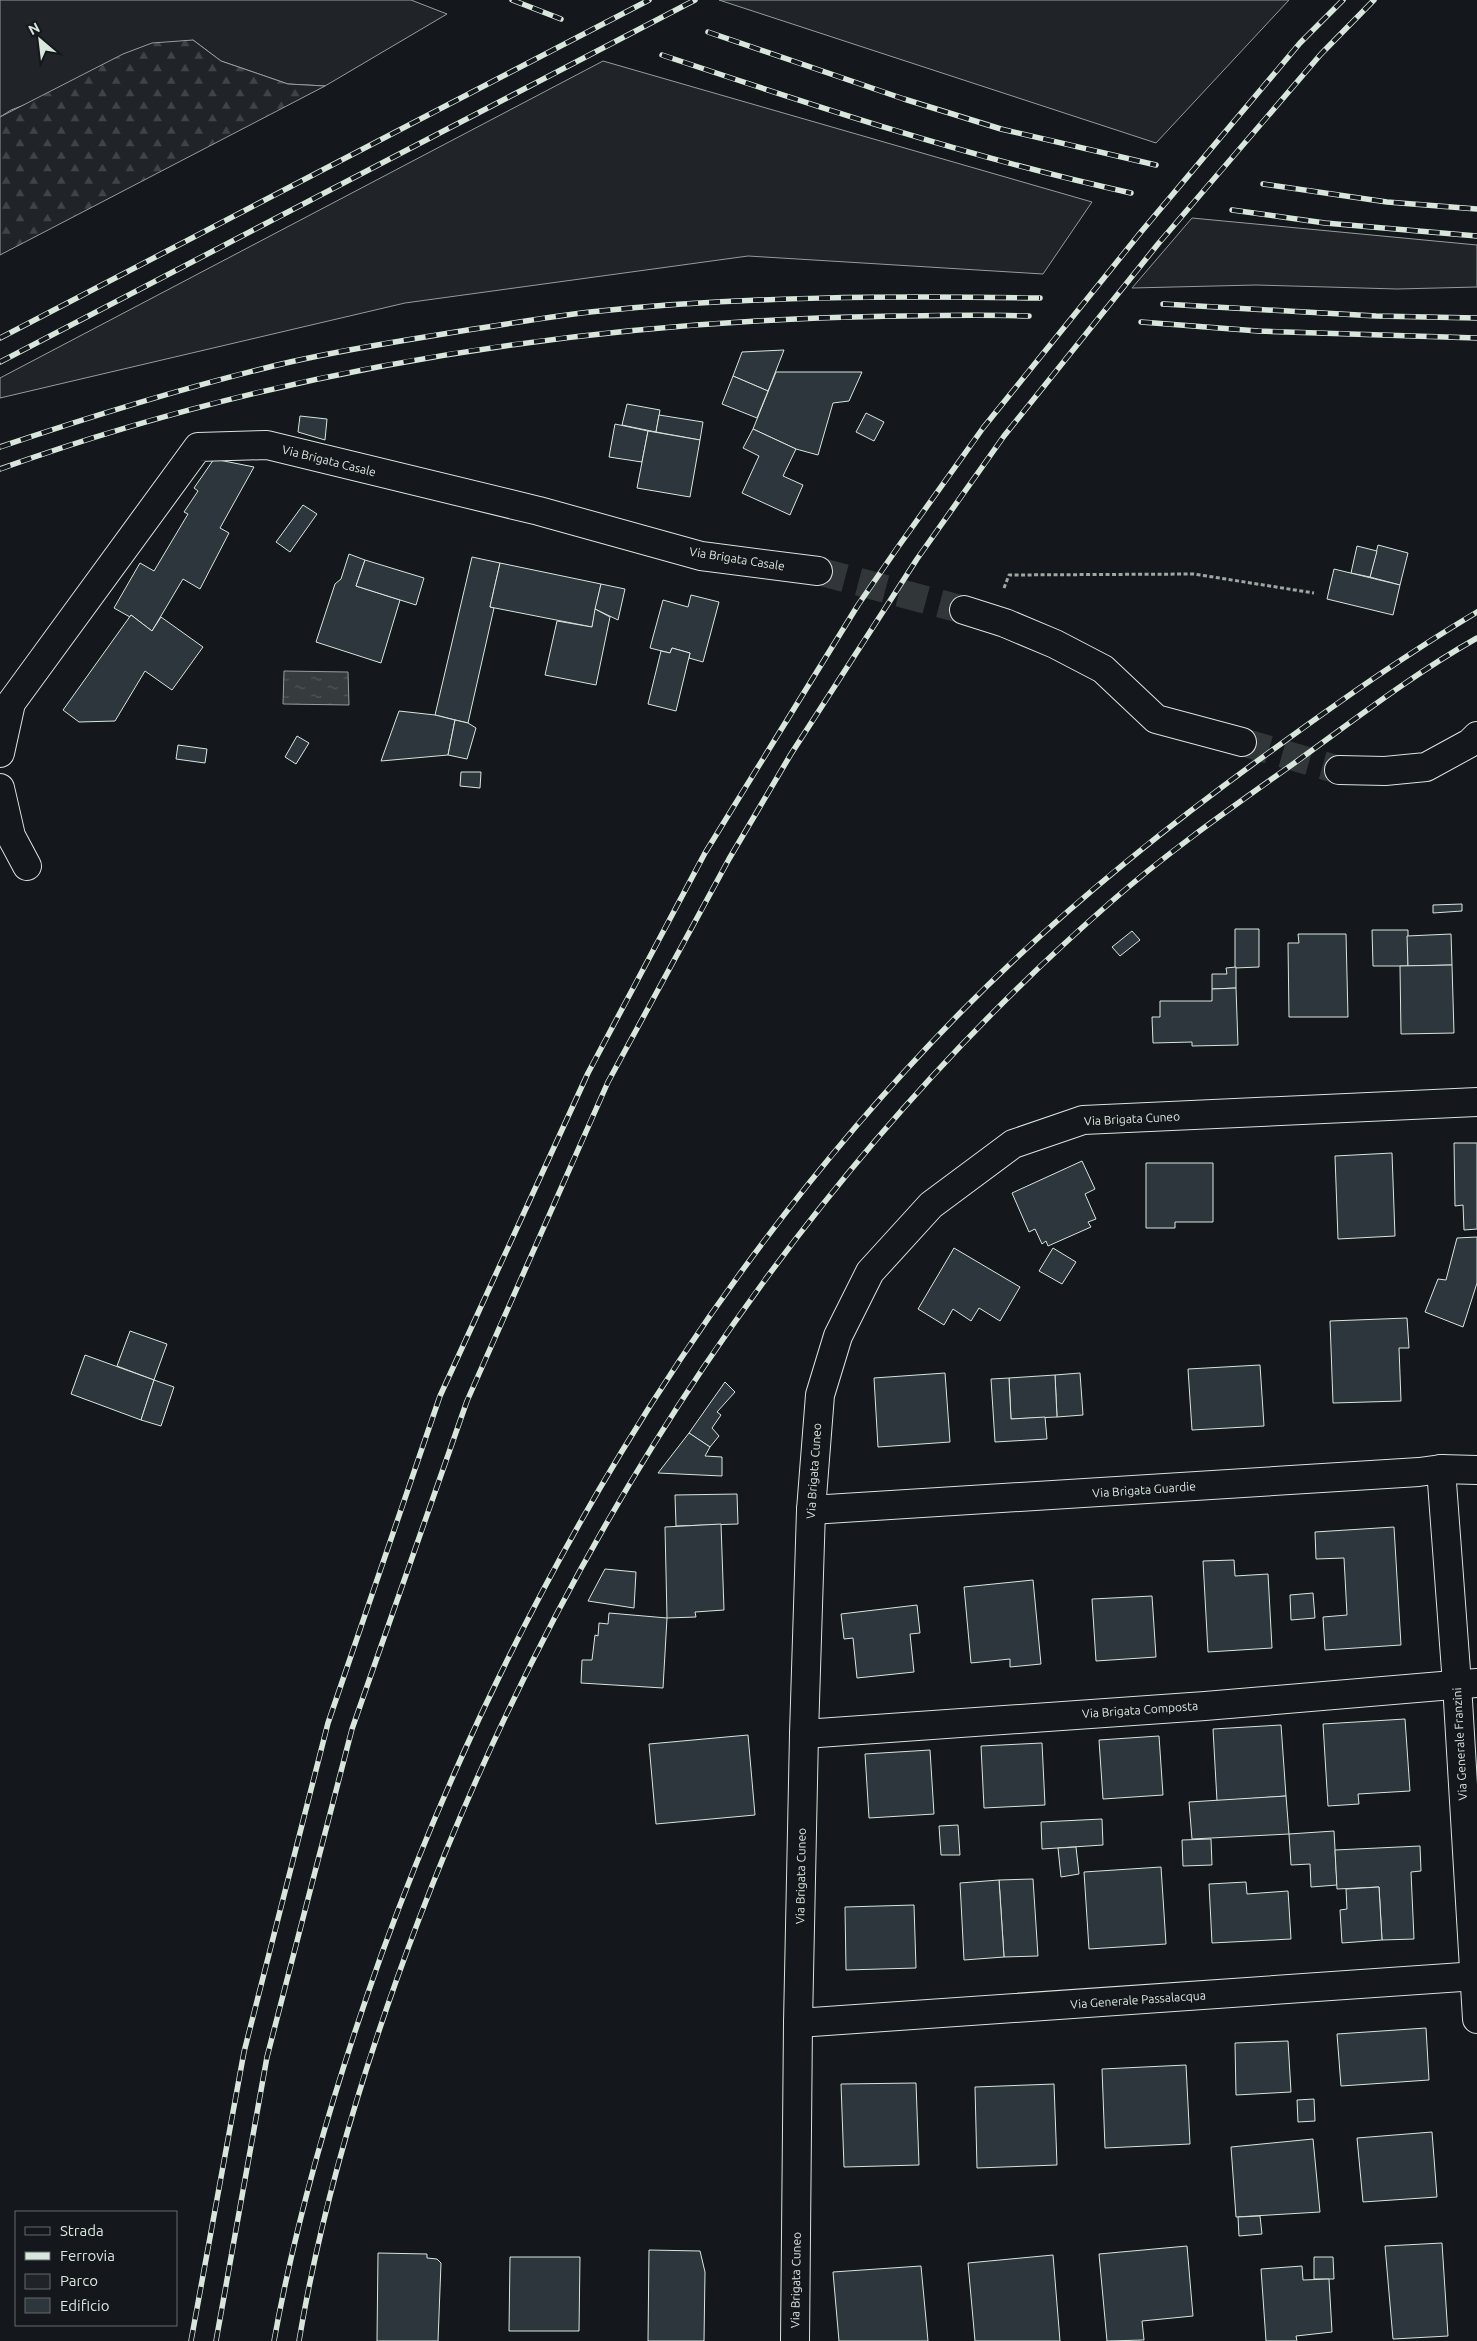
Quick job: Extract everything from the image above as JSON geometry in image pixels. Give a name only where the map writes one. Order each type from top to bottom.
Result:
[{"type":"street","name":"Via Brigata Casale","points":[[0,753],[11,703],[198,447],[267,446],[539,511],[701,556],[818,571]]},
{"type":"street","points":[[964,610],[1055,644],[1103,669],[1156,719],[1242,742]]},
{"type":"street","points":[[1339,770],[1385,771],[1426,767],[1470,744],[1477,736]]},
{"type":"street","points":[[0,788],[11,836],[28,866]]},
{"type":"street","name":"Via Brigata Cuneo","points":[[795,2341],[798,2023],[811,1510],[820,1395],[838,1336],[870,1272],[931,1205],[1013,1144],[1083,1120],[1477,1102]]},
{"type":"street","name":"Via Brigata Guardie","points":[[811,1510],[1331,1478],[1441,1469],[1477,1470]]},
{"type":"street","name":"Via Generale Franzini","points":[[1441,1469],[1467,1684],[1477,2019]]},
{"type":"street","name":"Via Brigata Composta","points":[[804,1734],[1195,1707],[1467,1684]]},
{"type":"street","name":"Via Generale Passalacqua","points":[[798,2023],[1475,1977]]},
{"type":"path","points":[[991,619],[1009,575],[1194,574],[1314,593]]},
{"type":"green space","points":[[0,0],[411,0],[447,14],[325,86],[288,84],[221,61],[193,40],[11,110],[0,117]]},
{"type":"green space","points":[[719,0],[1289,0],[1156,143]]},
{"type":"green space","points":[[193,40],[221,61],[288,84],[325,86],[0,255],[0,117],[123,54],[152,43]]},
{"type":"green space","points":[[603,61],[1092,202],[1043,274],[748,256],[405,303],[0,398],[0,378]]},
{"type":"green space","points":[[1192,218],[1477,245],[1477,287],[1397,289],[1256,285],[1132,288]]},
{"type":"water","points":[[284,671],[348,672],[349,705],[283,704]]},
{"type":"building","points":[[784,350],[768,391],[733,376],[742,352]]},
{"type":"building","points":[[776,372],[862,372],[849,401],[833,403],[818,455],[796,449],[753,429]]},
{"type":"building","points":[[733,376],[768,391],[757,418],[722,404]]},
{"type":"building","points":[[627,404],[660,410],[656,432],[622,425]]},
{"type":"building","points":[[866,413],[884,422],[874,441],[856,432]]},
{"type":"building","points":[[659,415],[703,422],[700,440],[656,432]]},
{"type":"building","points":[[300,416],[327,419],[325,440],[298,432]]},
{"type":"building","points":[[615,424],[648,431],[642,462],[609,457]]},
{"type":"building","points":[[753,429],[796,449],[783,476],[803,485],[790,515],[742,493],[759,456],[743,448]]},
{"type":"building","points":[[648,431],[700,440],[690,497],[637,488]]},
{"type":"building","points":[[214,459],[254,467],[220,528],[229,533],[200,589],[183,579],[152,631],[131,615],[130,617],[114,608],[140,563],[154,571],[188,514],[184,512],[198,491],[194,488]]},
{"type":"building","points":[[303,505],[317,514],[290,552],[276,542]]},
{"type":"building","points":[[1378,545],[1408,553],[1400,585],[1370,577]]},
{"type":"building","points":[[1357,546],[1377,551],[1370,577],[1351,573]]},
{"type":"building","points":[[349,554],[365,560],[356,586],[400,600],[381,663],[316,642],[335,584],[341,579]]},
{"type":"building","points":[[472,557],[500,563],[490,607],[494,608],[468,723],[435,715]]},
{"type":"building","points":[[365,560],[424,578],[416,605],[356,586]]},
{"type":"building","points":[[500,563],[601,584],[592,627],[490,607]]},
{"type":"building","points":[[1334,569],[1400,585],[1393,615],[1327,599]]},
{"type":"building","points":[[601,584],[625,589],[618,620],[595,609]]},
{"type":"building","points":[[691,595],[719,602],[703,662],[689,658],[690,653],[672,648],[670,653],[650,648],[663,600],[688,607]]},
{"type":"building","points":[[595,609],[610,617],[596,685],[545,675],[557,621],[592,627]]},
{"type":"building","points":[[131,615],[152,631],[161,617],[203,647],[172,690],[145,671],[115,721],[79,722],[63,710]]},
{"type":"building","points":[[672,648],[690,653],[676,711],[648,704],[661,651],[670,653]]},
{"type":"building","points":[[399,711],[435,715],[455,720],[448,755],[381,761]]},
{"type":"building","points":[[455,720],[468,723],[476,728],[467,759],[448,755]]},
{"type":"building","points":[[297,736],[309,743],[296,764],[285,757]]},
{"type":"building","points":[[178,745],[207,749],[205,763],[176,759]]},
{"type":"building","points":[[461,772],[481,772],[480,788],[460,786]]},
{"type":"building","points":[[1462,904],[1462,911],[1433,913],[1433,905]]},
{"type":"building","points":[[1235,929],[1259,929],[1259,967],[1235,968]]},
{"type":"building","points":[[1372,930],[1408,930],[1408,966],[1373,966]]},
{"type":"building","points":[[1132,931],[1140,940],[1120,956],[1112,947]]},
{"type":"building","points":[[1298,934],[1346,934],[1348,1017],[1289,1017],[1288,943],[1299,943]]},
{"type":"building","points":[[1451,934],[1452,965],[1408,966],[1407,936]]},
{"type":"building","points":[[1452,965],[1454,1033],[1401,1034],[1400,966]]},
{"type":"building","points":[[1236,967],[1236,988],[1212,989],[1212,974],[1227,974],[1226,968]]},
{"type":"building","points":[[1236,988],[1238,1045],[1192,1046],[1192,1042],[1153,1043],[1152,1017],[1160,1017],[1160,1001],[1212,1001],[1212,989]]},
{"type":"building","points":[[1454,1143],[1477,1143],[1477,1229],[1464,1230],[1463,1205],[1455,1206]]},
{"type":"building","points":[[1392,1153],[1395,1236],[1338,1239],[1335,1156]]},
{"type":"building","points":[[1082,1161],[1095,1189],[1085,1194],[1096,1219],[1088,1222],[1091,1227],[1048,1246],[1046,1241],[1042,1244],[1035,1229],[1029,1232],[1012,1193]]},
{"type":"building","points":[[1146,1163],[1213,1163],[1213,1222],[1175,1222],[1175,1228],[1146,1228]]},
{"type":"building","points":[[1477,1237],[1477,1283],[1463,1327],[1425,1312],[1438,1279],[1446,1280],[1457,1238]]},
{"type":"building","points":[[954,1248],[1020,1287],[1000,1321],[979,1308],[971,1321],[953,1309],[944,1325],[918,1309]]},
{"type":"building","points":[[1053,1248],[1076,1262],[1062,1284],[1039,1271]]},
{"type":"building","points":[[1407,1318],[1409,1348],[1399,1348],[1401,1401],[1333,1403],[1330,1321]]},
{"type":"building","points":[[130,1331],[167,1344],[154,1380],[117,1366]]},
{"type":"building","points":[[85,1355],[154,1380],[141,1420],[71,1394]]},
{"type":"building","points":[[1260,1365],[1264,1426],[1192,1430],[1188,1369]]},
{"type":"building","points":[[945,1373],[950,1442],[878,1447],[874,1378]]},
{"type":"building","points":[[1080,1373],[1083,1415],[1057,1417],[1055,1375]]},
{"type":"building","points":[[1055,1375],[1057,1417],[1011,1419],[1009,1378]]},
{"type":"building","points":[[1009,1378],[1011,1419],[1045,1417],[1047,1439],[995,1442],[991,1379]]},
{"type":"building","points":[[154,1380],[174,1387],[161,1426],[141,1420]]},
{"type":"building","points":[[725,1382],[735,1392],[717,1412],[721,1415],[712,1428],[719,1436],[710,1447],[689,1433]]},
{"type":"building","points":[[689,1433],[710,1447],[705,1456],[722,1457],[722,1476],[658,1473]]},
{"type":"building","points":[[737,1494],[738,1524],[676,1526],[675,1495]]},
{"type":"building","points":[[721,1524],[724,1610],[695,1612],[696,1617],[667,1618],[665,1527]]},
{"type":"building","points":[[1394,1527],[1401,1645],[1325,1650],[1323,1617],[1347,1615],[1344,1558],[1316,1559],[1315,1532]]},
{"type":"building","points":[[1234,1560],[1235,1576],[1268,1574],[1272,1648],[1208,1652],[1203,1561]]},
{"type":"building","points":[[605,1569],[636,1572],[634,1608],[588,1601]]},
{"type":"building","points":[[1033,1580],[1041,1664],[1010,1667],[1010,1659],[971,1663],[964,1587]]},
{"type":"building","points":[[1313,1593],[1315,1618],[1291,1620],[1290,1595]]},
{"type":"building","points":[[1152,1596],[1156,1657],[1096,1661],[1092,1599]]},
{"type":"building","points":[[917,1605],[920,1633],[910,1634],[914,1672],[857,1678],[853,1638],[844,1639],[841,1614]]},
{"type":"building","points":[[609,1613],[667,1618],[663,1688],[581,1683],[582,1660],[592,1660],[595,1635],[598,1636],[599,1623],[608,1624]]},
{"type":"building","points":[[1405,1719],[1410,1791],[1358,1794],[1359,1804],[1328,1806],[1323,1724]]},
{"type":"building","points":[[1281,1725],[1286,1796],[1217,1801],[1213,1729]]},
{"type":"building","points":[[748,1735],[755,1815],[656,1824],[649,1744]]},
{"type":"building","points":[[1159,1736],[1163,1795],[1103,1799],[1099,1740]]},
{"type":"building","points":[[1042,1743],[1045,1805],[984,1808],[981,1746]]},
{"type":"building","points":[[930,1750],[934,1814],[869,1818],[865,1754]]},
{"type":"building","points":[[1286,1796],[1289,1834],[1192,1839],[1189,1802]]},
{"type":"building","points":[[1102,1819],[1103,1845],[1042,1849],[1041,1822]]},
{"type":"building","points":[[958,1825],[960,1855],[941,1855],[939,1826]]},
{"type":"building","points":[[1334,1831],[1337,1885],[1311,1887],[1310,1864],[1291,1865],[1289,1834]]},
{"type":"building","points":[[1211,1839],[1212,1865],[1183,1866],[1182,1840]]},
{"type":"building","points":[[1420,1846],[1421,1871],[1411,1872],[1414,1939],[1382,1940],[1379,1887],[1337,1889],[1335,1850]]},
{"type":"building","points":[[1076,1847],[1079,1874],[1061,1877],[1058,1848]]},
{"type":"building","points":[[1161,1867],[1166,1944],[1089,1949],[1084,1872]]},
{"type":"building","points":[[1033,1879],[1038,1956],[1004,1957],[999,1880]]},
{"type":"building","points":[[999,1880],[1004,1957],[964,1960],[960,1883]]},
{"type":"building","points":[[1246,1882],[1247,1894],[1288,1891],[1291,1939],[1212,1943],[1209,1884]]},
{"type":"building","points":[[1379,1887],[1382,1940],[1342,1943],[1340,1910],[1347,1909],[1346,1889]]},
{"type":"building","points":[[914,1905],[916,1968],[846,1970],[845,1907]]},
{"type":"building","points":[[1426,2028],[1429,2080],[1341,2086],[1337,2034]]},
{"type":"building","points":[[1288,2041],[1291,2092],[1236,2095],[1235,2043]]},
{"type":"building","points":[[1186,2065],[1190,2144],[1105,2148],[1102,2069]]},
{"type":"building","points":[[916,2083],[919,2165],[844,2167],[841,2084]]},
{"type":"building","points":[[1054,2084],[1057,2165],[977,2168],[975,2087]]},
{"type":"building","points":[[1314,2099],[1315,2121],[1298,2122],[1297,2100]]},
{"type":"building","points":[[1432,2132],[1437,2197],[1363,2202],[1357,2138]]},
{"type":"building","points":[[1313,2139],[1320,2212],[1236,2217],[1231,2147]]},
{"type":"building","points":[[1260,2216],[1262,2234],[1239,2236],[1238,2217]]},
{"type":"building","points":[[1442,2243],[1448,2336],[1393,2339],[1385,2246]]},
{"type":"building","points":[[1187,2246],[1193,2316],[1142,2321],[1144,2340],[1107,2341],[1099,2254]]},
{"type":"building","points":[[649,2250],[700,2251],[705,2272],[704,2341],[648,2341]]},
{"type":"building","points":[[378,2253],[427,2254],[427,2258],[437,2259],[441,2263],[438,2341],[377,2341]]},
{"type":"building","points":[[1053,2255],[1060,2341],[975,2341],[968,2263]]},
{"type":"building","points":[[510,2257],[580,2257],[579,2331],[509,2331]]},
{"type":"building","points":[[1314,2257],[1333,2257],[1334,2279],[1314,2279]]},
{"type":"building","points":[[921,2266],[928,2341],[839,2341],[833,2272]]},
{"type":"building","points":[[1302,2266],[1303,2280],[1329,2279],[1332,2332],[1296,2336],[1297,2341],[1266,2341],[1261,2269]]},
{"type":"tunnel","points":[[818,571],[964,610]]},
{"type":"tunnel","points":[[1242,742],[1339,770]]},
{"type":"railway","points":[[512,0],[561,19]]},
{"type":"railway","points":[[0,338],[649,0]]},
{"type":"railway","points":[[0,362],[695,0]]},
{"type":"railway","points":[[191,2341],[244,2052],[328,1723],[440,1396],[588,1073],[705,853],[858,605],[898,547],[983,428],[1141,232],[1300,43],[1343,0]]},
{"type":"railway","points":[[216,2341],[267,2057],[352,1729],[467,1401],[608,1082],[729,859],[791,754],[917,559],[1004,436],[1158,244],[1321,54],[1374,0]]},
{"type":"railway","points":[[708,32],[904,99],[1001,129],[1156,165]]},
{"type":"railway","points":[[662,55],[953,148],[1131,193]]},
{"type":"railway","points":[[1263,184],[1387,202],[1477,209]]},
{"type":"railway","points":[[1232,210],[1325,223],[1477,236]]},
{"type":"railway","points":[[0,447],[144,401],[290,362],[382,344],[552,317],[710,302],[875,297],[1040,298]]},
{"type":"railway","points":[[1163,304],[1376,316],[1477,318]]},
{"type":"railway","points":[[0,469],[100,436],[200,407],[302,382],[403,362],[506,346],[610,333],[714,324],[819,318],[950,315],[1029,316]]},
{"type":"railway","points":[[1141,322],[1258,331],[1477,338]]},
{"type":"railway","points":[[274,2341],[295,2242],[334,2096],[382,1953],[432,1824],[489,1697],[552,1573],[622,1452],[697,1334],[779,1221],[867,1114],[961,1012],[998,975],[1074,906],[1194,808],[1376,677],[1477,612]]},
{"type":"railway","points":[[299,2341],[321,2234],[348,2127],[382,2022],[419,1919],[478,1775],[546,1635],[621,1499],[704,1367],[794,1241],[892,1121],[998,1007],[1112,901],[1180,846],[1387,696],[1477,638]]}]
